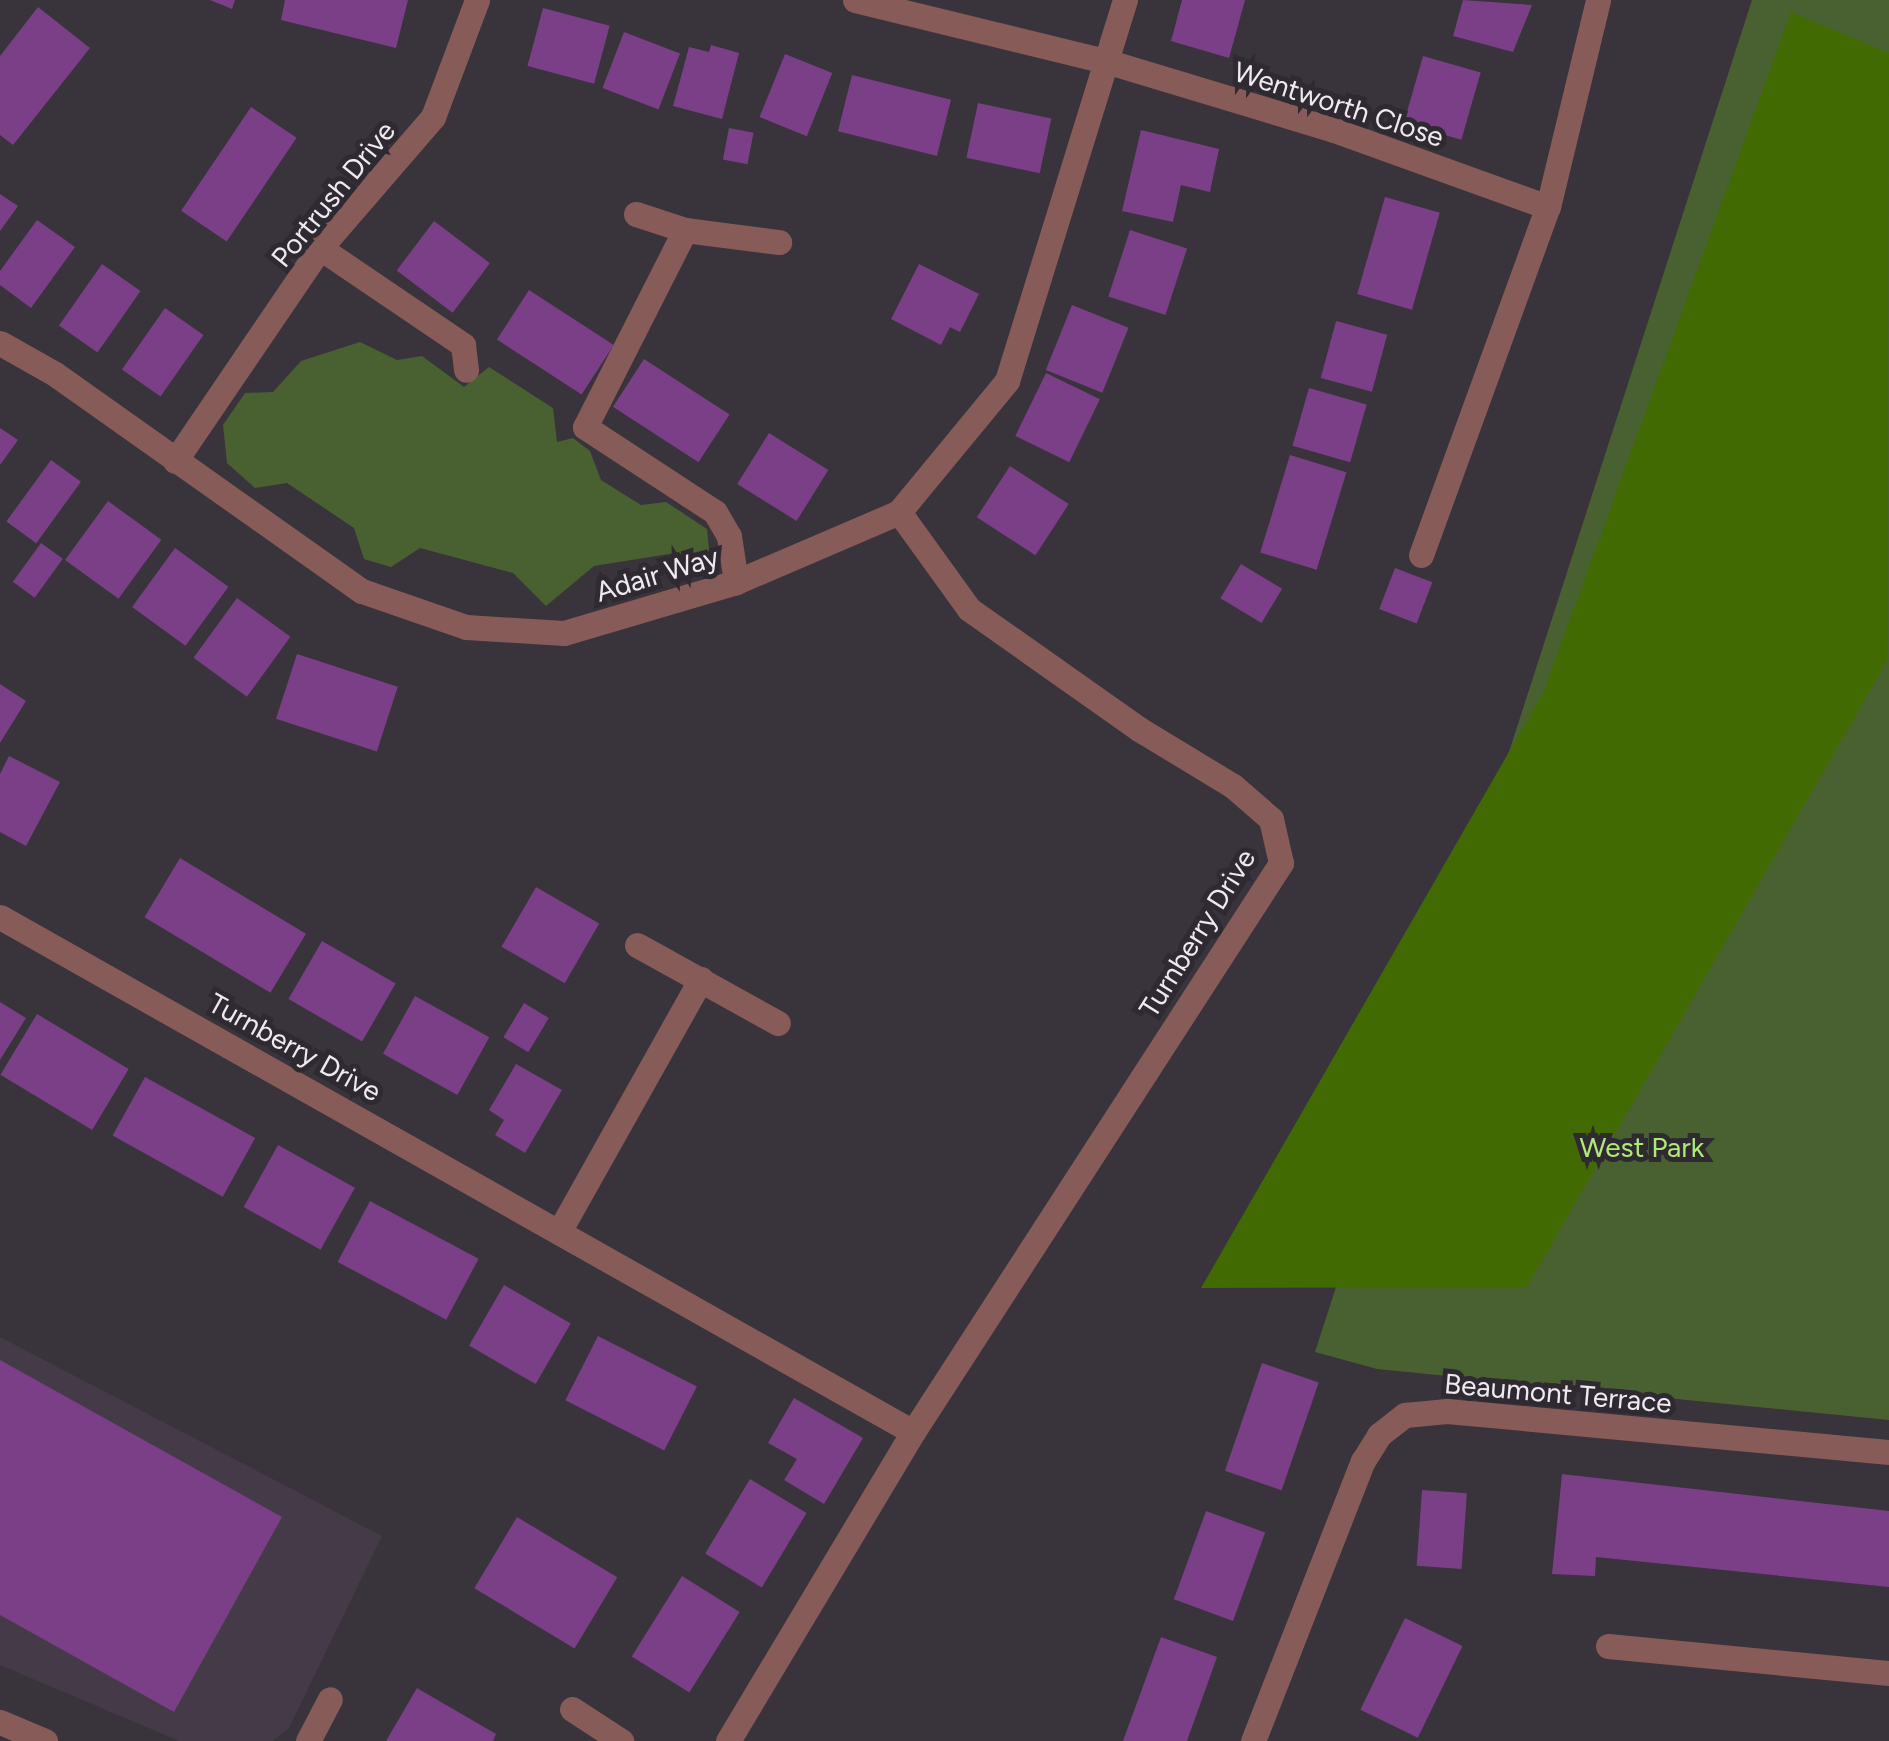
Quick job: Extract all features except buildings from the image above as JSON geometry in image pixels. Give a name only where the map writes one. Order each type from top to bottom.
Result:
[{"type":"street","name":"Portrush Drive","points":[[175,461],[320,248],[433,118],[477,0]]},
{"type":"street","points":[[855,0],[1109,62]]},
{"type":"street","name":"Adair Way","points":[[0,343],[362,591],[466,627],[564,634],[736,582],[899,512],[1007,381],[1109,62],[1125,0]]},
{"type":"street","points":[[1421,555],[1548,207],[1598,0]]},
{"type":"street","name":"Wentworth Close","points":[[1109,62],[1334,130],[1548,207]]},
{"type":"street","points":[[636,214],[685,230],[779,242]]},
{"type":"street","points":[[685,230],[584,426],[715,512],[729,536],[736,582]]},
{"type":"street","points":[[320,248],[463,346],[466,370]]},
{"type":"street","name":"Turnberry Drive","points":[[728,1741],[913,1432],[1281,863],[1272,819],[1233,786],[1139,730],[969,608],[899,512]]},
{"type":"street","name":"Turnberry Drive","points":[[0,917],[913,1432]]},
{"type":"street","points":[[637,945],[778,1024]]},
{"type":"street","points":[[560,1230],[700,978]]},
{"type":"street","name":"Beaumont Terrace","points":[[1253,1741],[1363,1461],[1379,1434],[1405,1415],[1447,1411],[1889,1452]]},
{"type":"street","points":[[1608,1646],[1889,1673]]},
{"type":"street","points":[[308,1741],[330,1699]]},
{"type":"street","points":[[572,1709],[621,1741]]},
{"type":"street","points":[[0,1722],[45,1741]]},
{"type":"shaded area","points":[[0,1337],[382,1536],[289,1728],[273,1741],[179,1741],[0,1665]]},
{"type":"green space","name":"West Park","points":[[1752,0],[1889,0],[1889,1420],[1377,1369],[1315,1352]]},
{"type":"green space","name":"West Park","points":[[1791,12],[1889,53],[1887,661],[1527,1287],[1201,1288],[1544,691]]},
{"type":"green space","points":[[360,342],[397,360],[422,356],[464,387],[489,367],[553,408],[557,442],[573,438],[590,451],[601,480],[641,505],[666,502],[707,529],[710,560],[675,553],[594,566],[546,606],[513,573],[420,548],[391,567],[364,559],[354,528],[287,483],[255,488],[227,463],[223,425],[245,393],[273,392],[301,361]]}]
